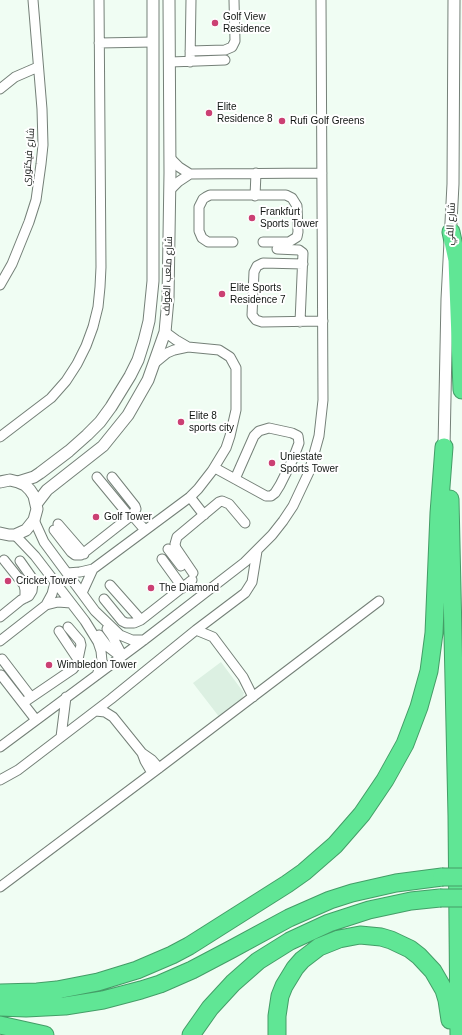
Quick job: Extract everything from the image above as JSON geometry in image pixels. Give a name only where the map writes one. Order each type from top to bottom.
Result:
[{"type":"highway","points":[[451,232],[457,260],[462,390]]},
{"type":"highway","points":[[444,447],[450,503],[457,816],[459,1035]]},
{"type":"highway","points":[[0,993],[57,990],[98,982],[137,970],[189,946],[304,872],[330,849],[357,819],[385,780],[405,744],[419,707],[429,671],[434,633],[439,513],[444,447]]},
{"type":"highway","points":[[0,1006],[26,1008],[65,1006],[103,1000],[141,990],[192,970],[289,918],[330,900],[352,893],[396,883],[442,877],[462,877]]},
{"type":"highway","points":[[191,1035],[210,1008],[233,983],[272,952],[309,932],[335,921],[369,910],[411,901],[440,898],[462,898]]},
{"type":"highway","points":[[278,1035],[276,1016],[280,996],[295,968],[306,956],[319,947],[339,939],[360,936],[370,936],[391,940],[410,949],[427,963],[439,980],[447,1000],[450,1035]]},
{"type":"highway","points":[[0,1026],[45,1035]]},
{"type":"street","name":"شارع فيكتوري","points":[[0,285],[21,244],[36,200],[43,145],[42,108],[33,0]]},
{"type":"street","points":[[0,437],[51,398],[66,381],[86,346],[98,307],[100,280],[99,0]]},
{"type":"street","name":"شارع ملعب الغولف","points":[[18,482],[34,477],[40,473],[88,435],[111,408],[130,376],[138,360],[144,340],[152,301],[153,0]]},
{"type":"street","name":"شارع ملعب الغولف","points":[[37,503],[47,490],[103,446],[116,431],[139,398],[156,362],[165,332],[168,299],[170,190],[169,0]]},
{"type":"street","points":[[190,62],[191,0]]},
{"type":"street","points":[[190,51],[226,50],[232,47],[235,41],[234,0]]},
{"type":"street","points":[[0,747],[144,640],[245,562],[280,526],[293,506],[309,472],[319,436],[323,400],[321,0]]},
{"type":"street","name":"شارع الفي","points":[[444,447],[446,299],[453,184],[454,0]]},
{"type":"street","points":[[99,43],[153,42]]},
{"type":"street","points":[[170,62],[225,60]]},
{"type":"street","points":[[0,89],[15,77],[38,67]]},
{"type":"street","points":[[170,158],[179,168],[190,174],[322,173]]},
{"type":"street","points":[[255,196],[256,173]]},
{"type":"street","points":[[170,190],[178,182],[190,174]]},
{"type":"street","points":[[233,242],[208,242],[202,238],[199,231],[199,207],[200,203],[206,197],[210,195],[286,195],[292,198],[297,206],[297,237],[289,242],[263,242]]},
{"type":"street","points":[[152,215],[159,215],[164,220],[165,255],[169,263]]},
{"type":"street","points":[[278,252],[299,250],[302,252],[300,322]]},
{"type":"street","points":[[303,259],[263,263],[257,266],[254,272],[252,312],[254,318],[259,322],[323,321]]},
{"type":"street","points":[[165,332],[188,347]]},
{"type":"street","points":[[67,573],[93,569],[190,496],[206,480],[226,448],[234,423],[236,410],[236,368],[230,357],[219,350],[188,347],[167,353],[156,362]]},
{"type":"street","points":[[214,468],[234,479],[266,496],[273,495],[287,472],[298,448],[299,440],[295,434],[269,428],[262,429],[254,436],[234,479]]},
{"type":"street","points":[[298,448],[315,453]]},
{"type":"street","points":[[97,477],[145,530]]},
{"type":"street","points":[[56,527],[71,552],[75,555],[84,554],[131,516],[135,512],[135,506],[112,477]]},
{"type":"street","points":[[1,481],[18,482],[30,490],[37,503],[34,520],[26,530],[5,535]]},
{"type":"street","points":[[190,496],[204,515]]},
{"type":"street","points":[[203,594],[176,548],[175,540],[220,502],[225,501],[229,504],[245,523]]},
{"type":"street","points":[[34,520],[44,542],[95,611],[120,636],[132,640],[144,640]]},
{"type":"street","points":[[5,535],[35,556],[85,622],[98,642],[101,651],[102,661],[97,674]]},
{"type":"street","points":[[168,549],[192,577]]},
{"type":"street","points":[[0,780],[18,770],[96,711],[248,590],[252,582],[257,551]]},
{"type":"street","points":[[162,559],[183,588]]},
{"type":"street","points":[[4,560],[24,585],[26,590],[25,598]]},
{"type":"street","points":[[0,617],[18,602],[31,594],[33,581],[20,561]]},
{"type":"street","points":[[82,594],[93,569]]},
{"type":"street","points":[[104,599],[122,621],[134,624],[183,588],[192,577]]},
{"type":"street","points":[[0,641],[46,605],[52,594],[55,582]]},
{"type":"street","points":[[110,586],[141,620]]},
{"type":"street","points":[[0,886],[156,771],[379,601]]},
{"type":"street","points":[[46,605],[58,602],[71,603]]},
{"type":"street","points":[[95,611],[112,636],[121,656]]},
{"type":"street","points":[[213,617],[213,637],[257,695]]},
{"type":"street","points":[[85,622],[93,627],[104,643],[121,656]]},
{"type":"street","points":[[27,700],[73,669],[79,661],[81,643],[68,627]]},
{"type":"street","points":[[59,630],[79,661]]},
{"type":"street","points":[[196,630],[213,637]]},
{"type":"street","points":[[2,659],[27,700],[36,720]]},
{"type":"street","points":[[2,675],[27,700]]},
{"type":"street","points":[[61,737],[66,697]]},
{"type":"street","points":[[111,699],[112,717]]},
{"type":"street","points":[[96,711],[105,712],[112,717],[142,753],[146,764],[156,771]]},
{"type":"shaded area","points":[[221,662],[244,693],[241,702],[220,718],[193,683]]},
{"type":"place","name":"Golf View Residence","points":[[215,23]]},
{"type":"place","name":"Elite Residence 8","points":[[209,113]]},
{"type":"place","name":"Rufi Golf Greens","points":[[282,121]]},
{"type":"place","name":"Frankfurt Sports Tower","points":[[252,218]]},
{"type":"place","name":"Elite Sports Residence 7","points":[[222,294]]},
{"type":"place","name":"Elite 8 sports city","points":[[181,422]]},
{"type":"place","name":"Uniestate Sports Tower","points":[[272,463]]},
{"type":"place","name":"Golf Tower","points":[[96,517]]},
{"type":"place","name":"Cricket Tower","points":[[8,581]]},
{"type":"place","name":"The Diamond","points":[[151,588]]},
{"type":"place","name":"Wimbledon Tower","points":[[49,665]]}]
